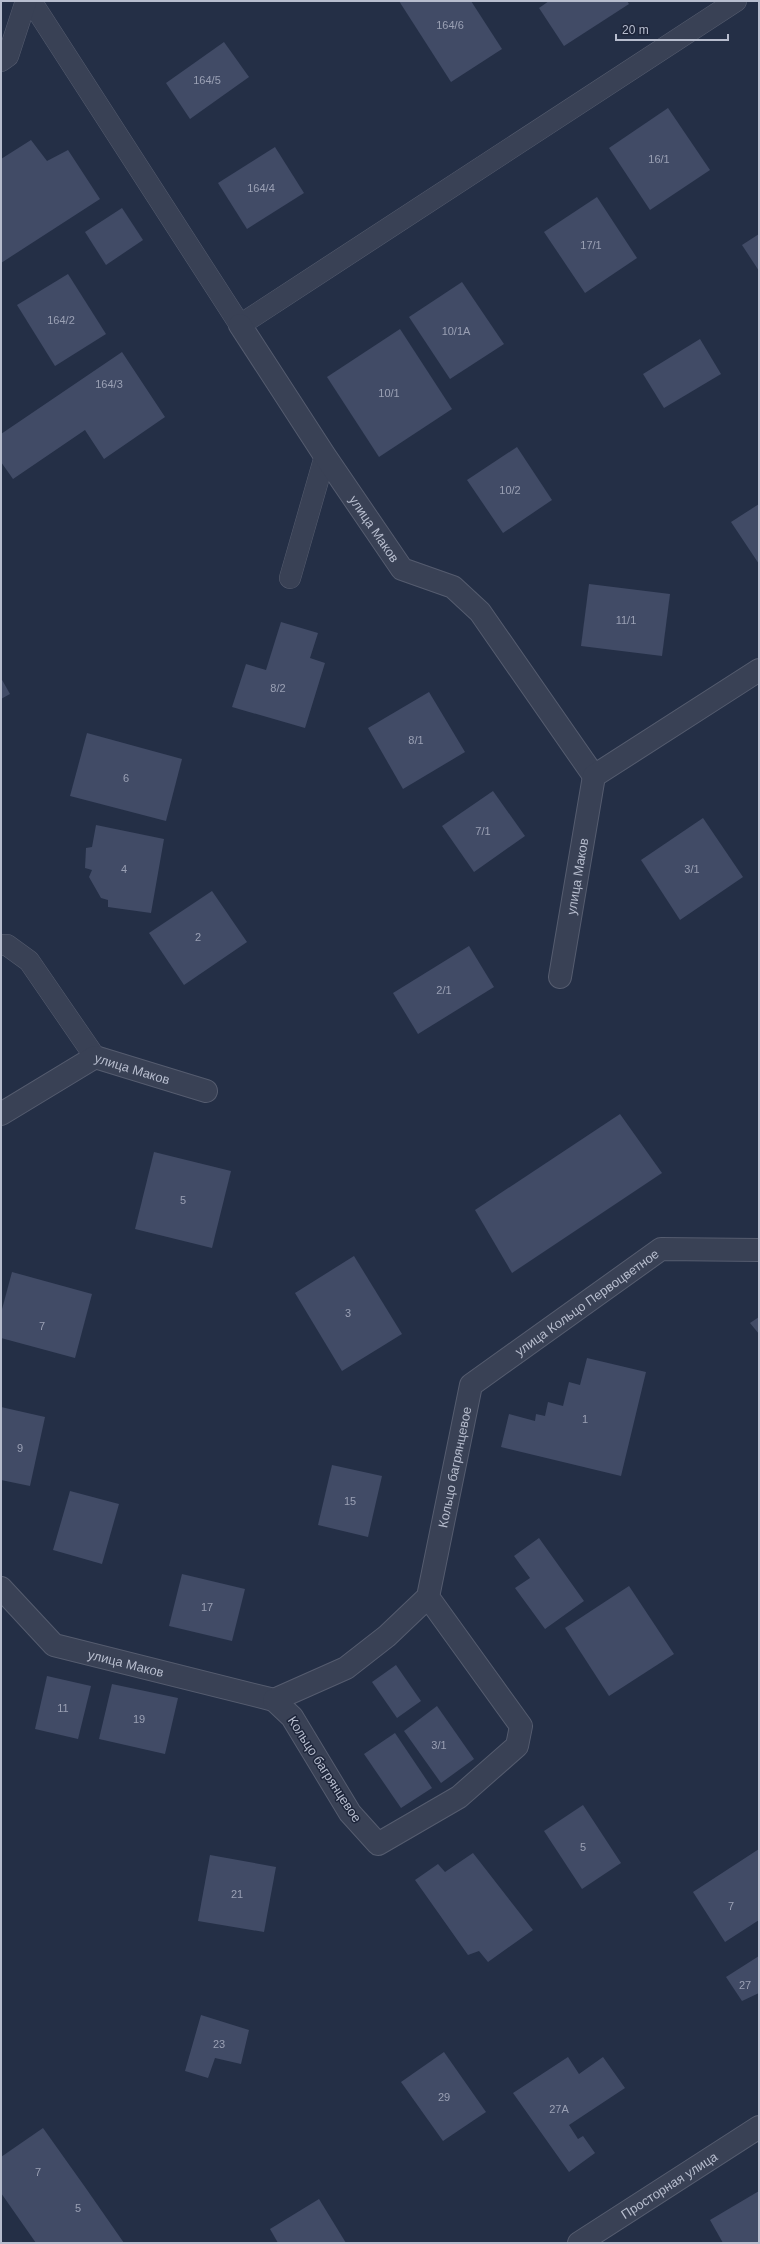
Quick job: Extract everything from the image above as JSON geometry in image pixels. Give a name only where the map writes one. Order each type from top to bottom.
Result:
[{"type":"street","name":"улица Маков","points":[[240,325],[325,456],[402,569],[453,587],[480,612],[594,776],[560,977]]},
{"type":"street","points":[[594,776],[759,670]]},
{"type":"street","name":"улица Маков","points":[[1,1114],[95,1057],[206,1092]]},
{"type":"street","name":"улица Кольцо Первоцветное","points":[[472,1385],[661,1249],[759,1250]]},
{"type":"street","name":"Кольцо багрянцевое","points":[[274,1700],[292,1717],[350,1812],[378,1844],[459,1797],[516,1746],[521,1726],[428,1597],[472,1385]]},
{"type":"street","name":"улица Маков","points":[[1,1588],[54,1645],[274,1700]]},
{"type":"street","points":[[274,1700],[346,1668],[387,1636],[428,1597]]},
{"type":"street","name":"Просторная улица","points":[[579,2243],[759,2127]]},
{"type":"lane","points":[[1,61],[8,56],[26,1]]},
{"type":"lane","points":[[31,1],[240,325],[736,1]]},
{"type":"lane","points":[[290,578],[325,456]]},
{"type":"lane","points":[[1,945],[7,945],[29,961],[95,1057]]},
{"type":"building","points":[[399,1],[471,1],[502,49],[451,82]]},
{"type":"building","points":[[549,1],[627,1],[629,4],[564,46],[539,8]]},
{"type":"building","points":[[224,42],[249,77],[190,119],[166,83]]},
{"type":"building","points":[[668,108],[710,170],[650,210],[609,148]]},
{"type":"building","points":[[31,140],[47,161],[68,150],[100,199],[1,263],[1,159]]},
{"type":"building","points":[[275,147],[304,193],[247,229],[218,183]]},
{"type":"building","points":[[597,197],[637,258],[585,293],[544,232]]},
{"type":"building","points":[[122,208],[143,240],[106,265],[85,232]]},
{"type":"building","points":[[759,234],[759,271],[742,245]]},
{"type":"building","points":[[68,274],[106,334],[55,366],[17,305]]},
{"type":"building","points":[[462,282],[504,344],[450,379],[409,317]]},
{"type":"building","points":[[400,329],[452,409],[379,457],[327,377]]},
{"type":"building","points":[[700,339],[721,374],[664,408],[643,374]]},
{"type":"building","points":[[122,352],[165,417],[104,459],[85,430],[13,479],[1,462],[1,434]]},
{"type":"building","points":[[517,447],[552,500],[503,533],[467,480]]},
{"type":"building","points":[[759,504],[759,564],[731,522]]},
{"type":"building","points":[[589,584],[670,594],[662,656],[581,646]]},
{"type":"building","points":[[281,622],[318,633],[310,658],[325,663],[305,728],[232,707],[246,664],[266,670]]},
{"type":"building","points":[[1,678],[10,694],[1,699]]},
{"type":"building","points":[[429,692],[465,752],[403,789],[368,728]]},
{"type":"building","points":[[87,733],[182,759],[166,821],[70,796]]},
{"type":"building","points":[[493,791],[525,836],[474,872],[442,826]]},
{"type":"building","points":[[703,818],[743,877],[680,920],[641,860]]},
{"type":"building","points":[[96,825],[164,839],[151,913],[108,907],[108,900],[101,898],[89,877],[92,870],[85,868],[86,848],[92,847]]},
{"type":"building","points":[[212,891],[247,942],[184,985],[149,933]]},
{"type":"building","points":[[469,946],[494,987],[418,1034],[393,993]]},
{"type":"building","points":[[620,1114],[662,1173],[512,1273],[475,1210]]},
{"type":"building","points":[[154,1152],[231,1171],[212,1248],[135,1229]]},
{"type":"building","points":[[354,1256],[402,1334],[342,1371],[295,1293]]},
{"type":"building","points":[[12,1272],[92,1294],[75,1358],[1,1338],[1,1313]]},
{"type":"building","points":[[759,1317],[759,1334],[750,1323]]},
{"type":"building","points":[[587,1358],[646,1372],[621,1476],[501,1447],[509,1414],[535,1421],[536,1414],[545,1416],[548,1402],[563,1406],[569,1382],[580,1385]]},
{"type":"building","points":[[1,1407],[45,1417],[30,1486],[1,1480]]},
{"type":"building","points":[[332,1465],[382,1476],[368,1537],[318,1525]]},
{"type":"building","points":[[70,1491],[119,1504],[102,1564],[53,1550]]},
{"type":"building","points":[[539,1538],[584,1601],[545,1629],[515,1588],[530,1578],[514,1556]]},
{"type":"building","points":[[182,1574],[245,1589],[232,1641],[169,1626]]},
{"type":"building","points":[[629,1586],[674,1654],[609,1696],[565,1628]]},
{"type":"building","points":[[396,1665],[421,1701],[397,1718],[372,1682]]},
{"type":"building","points":[[47,1676],[91,1686],[78,1739],[35,1729]]},
{"type":"building","points":[[112,1684],[178,1698],[165,1754],[99,1739]]},
{"type":"building","points":[[437,1706],[474,1759],[441,1783],[404,1731]]},
{"type":"building","points":[[395,1733],[432,1788],[401,1808],[364,1754]]},
{"type":"building","points":[[583,1805],[621,1863],[582,1889],[544,1831]]},
{"type":"building","points":[[759,1849],[759,1920],[725,1942],[693,1892]]},
{"type":"building","points":[[473,1853],[533,1930],[488,1962],[479,1951],[468,1955],[415,1880],[438,1864],[445,1872]]},
{"type":"building","points":[[210,1855],[276,1867],[264,1932],[198,1921]]},
{"type":"building","points":[[759,1956],[759,1993],[742,2001],[726,1977]]},
{"type":"building","points":[[201,2015],[249,2030],[241,2064],[215,2058],[208,2078],[185,2071]]},
{"type":"building","points":[[444,2052],[486,2112],[443,2141],[401,2082]]},
{"type":"building","points":[[568,2057],[579,2074],[603,2057],[625,2088],[569,2125],[578,2139],[583,2136],[595,2153],[569,2172],[513,2093]]},
{"type":"building","points":[[43,2128],[124,2243],[36,2243],[1,2193],[1,2157]]},
{"type":"building","points":[[759,2191],[759,2243],[723,2243],[710,2220]]},
{"type":"building","points":[[319,2199],[346,2243],[278,2243],[270,2229]]}]
